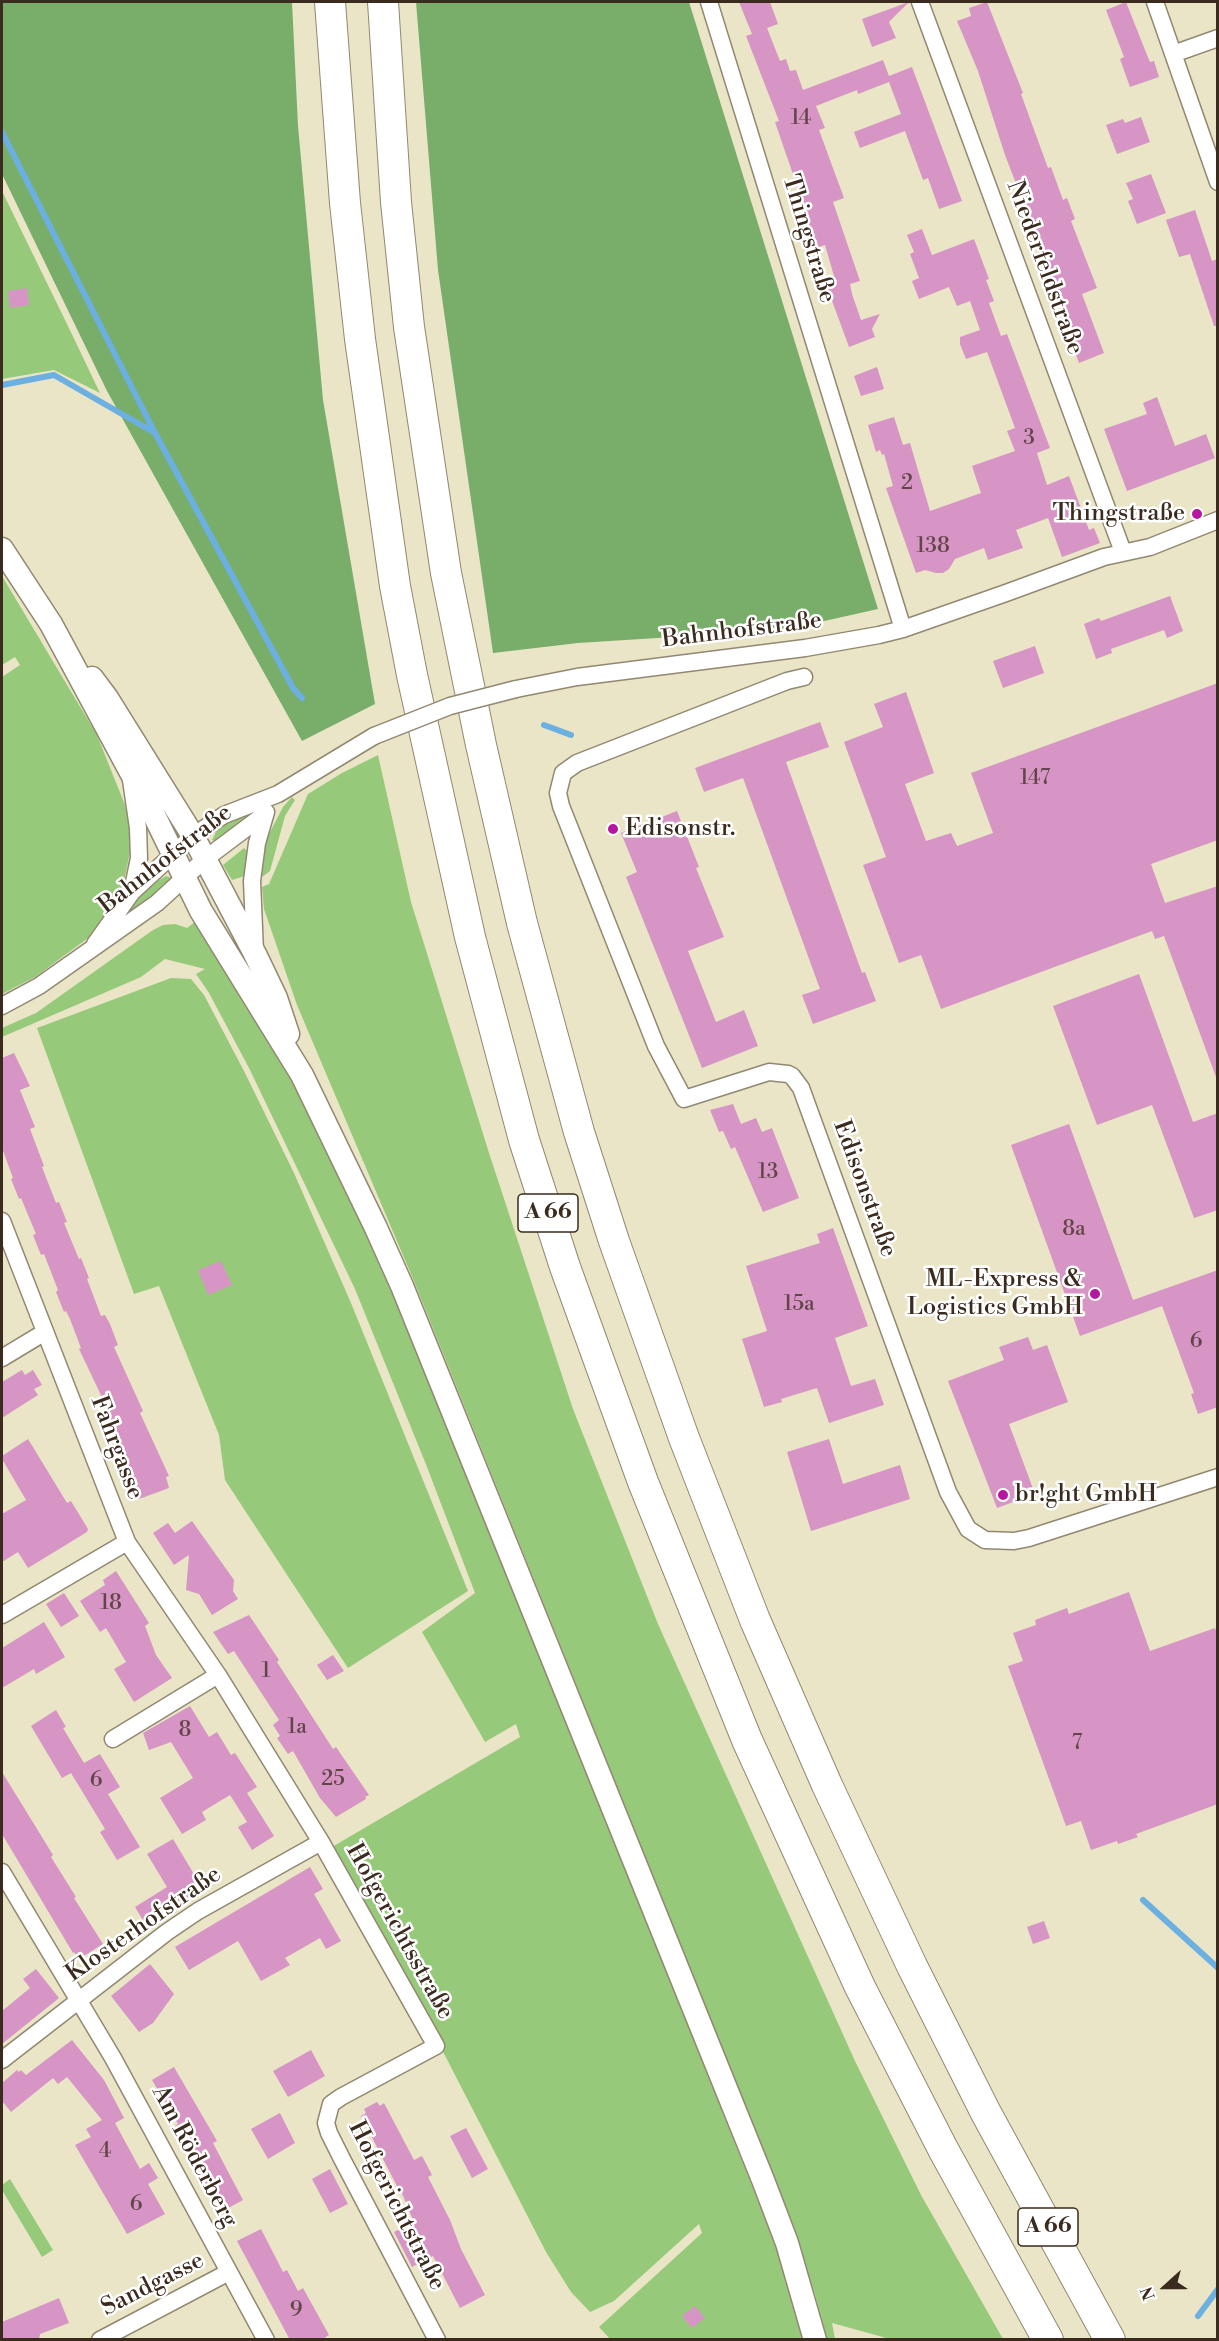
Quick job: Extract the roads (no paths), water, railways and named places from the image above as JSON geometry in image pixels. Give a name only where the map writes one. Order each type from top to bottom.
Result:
[{"type":"highway","name":"A 66","points":[[330,2],[344,192],[358,328],[395,586],[412,675],[470,937],[524,1140],[565,1267],[643,1482],[747,1740],[866,1997],[944,2149],[1048,2340]]},
{"type":"highway","name":"A 66","points":[[383,2],[396,202],[409,327],[446,573],[522,923],[583,1143],[614,1241],[684,1438],[756,1620],[827,1785],[912,1966],[986,2114],[1110,2340]]},
{"type":"main road","points":[[2,549],[51,624],[108,698],[193,836],[276,998],[302,1075]]},
{"type":"main road","points":[[51,624],[201,910],[302,1075],[402,1286],[763,2180],[787,2243],[815,2340]]},
{"type":"street","name":"Thingstraße","points":[[709,2],[903,629]]},
{"type":"street","name":"Niederfeldstraße","points":[[920,2],[1124,552]]},
{"type":"street","points":[[1155,2],[1218,182]]},
{"type":"street","points":[[1173,54],[1218,38]]},
{"type":"street","name":"Bahnhofstraße","points":[[95,944],[132,892],[193,836],[224,815],[278,794],[374,736],[450,706],[516,689],[586,676],[851,641],[903,629],[1104,556],[1150,547],[1218,520]]},
{"type":"street","name":"Edisonstraße","points":[[804,677],[787,681],[577,763],[563,773],[558,793],[561,806],[656,1046],[684,1099],[769,1072],[788,1074],[801,1088],[948,1492],[968,1529],[985,1540],[1014,1541],[1029,1538],[1218,1477]]},
{"type":"street","name":"Bahnhofstraße","points":[[129,769],[138,828],[139,858],[132,892]]},
{"type":"street","name":"Bahnhofstraße","points":[[255,954],[252,880],[257,843],[265,814],[278,794]]},
{"type":"street","name":"Bahnhofstraße","points":[[2,1006],[39,986],[95,944],[157,903],[205,859],[265,814]]},
{"type":"street","name":"Fahrgasse","points":[[2,1221],[127,1542],[218,1675],[321,1842]]},
{"type":"street","points":[[2,1358],[45,1332]]},
{"type":"street","points":[[2,1615],[127,1542]]},
{"type":"street","points":[[113,1739],[218,1675]]},
{"type":"street","name":"Klosterhofstraße","points":[[2,2060],[78,1999],[198,1911],[321,1842]]},
{"type":"street","name":"Hofgerichtsstraße","points":[[321,1842],[436,2046]]},
{"type":"street","name":"Am Röderberg","points":[[2,1872],[113,2058],[266,2340]]},
{"type":"street","name":"Hofgerichtstraße","points":[[436,2046],[331,2104],[326,2123],[342,2159],[437,2340]]},
{"type":"street","name":"Sandgasse","points":[[100,2340],[229,2272]]},
{"type":"waterway","points":[[2,132],[154,431]]},
{"type":"waterway","points":[[2,385],[54,375],[155,433],[293,688],[302,698]]},
{"type":"waterway","points":[[544,725],[571,735]]},
{"type":"waterway","points":[[1143,1900],[1218,1968]]},
{"type":"waterway","points":[[1198,2316],[1218,2289]]},
{"type":"place","name":"Thingstraße","points":[[1197,514]]},
{"type":"place","name":"Edisonstr.","points":[[613,829]]},
{"type":"place","name":"ML-Express & Logistics GmbH","points":[[1095,1294]]},
{"type":"place","name":"br!ght GmbH","points":[[1003,1495]]}]
